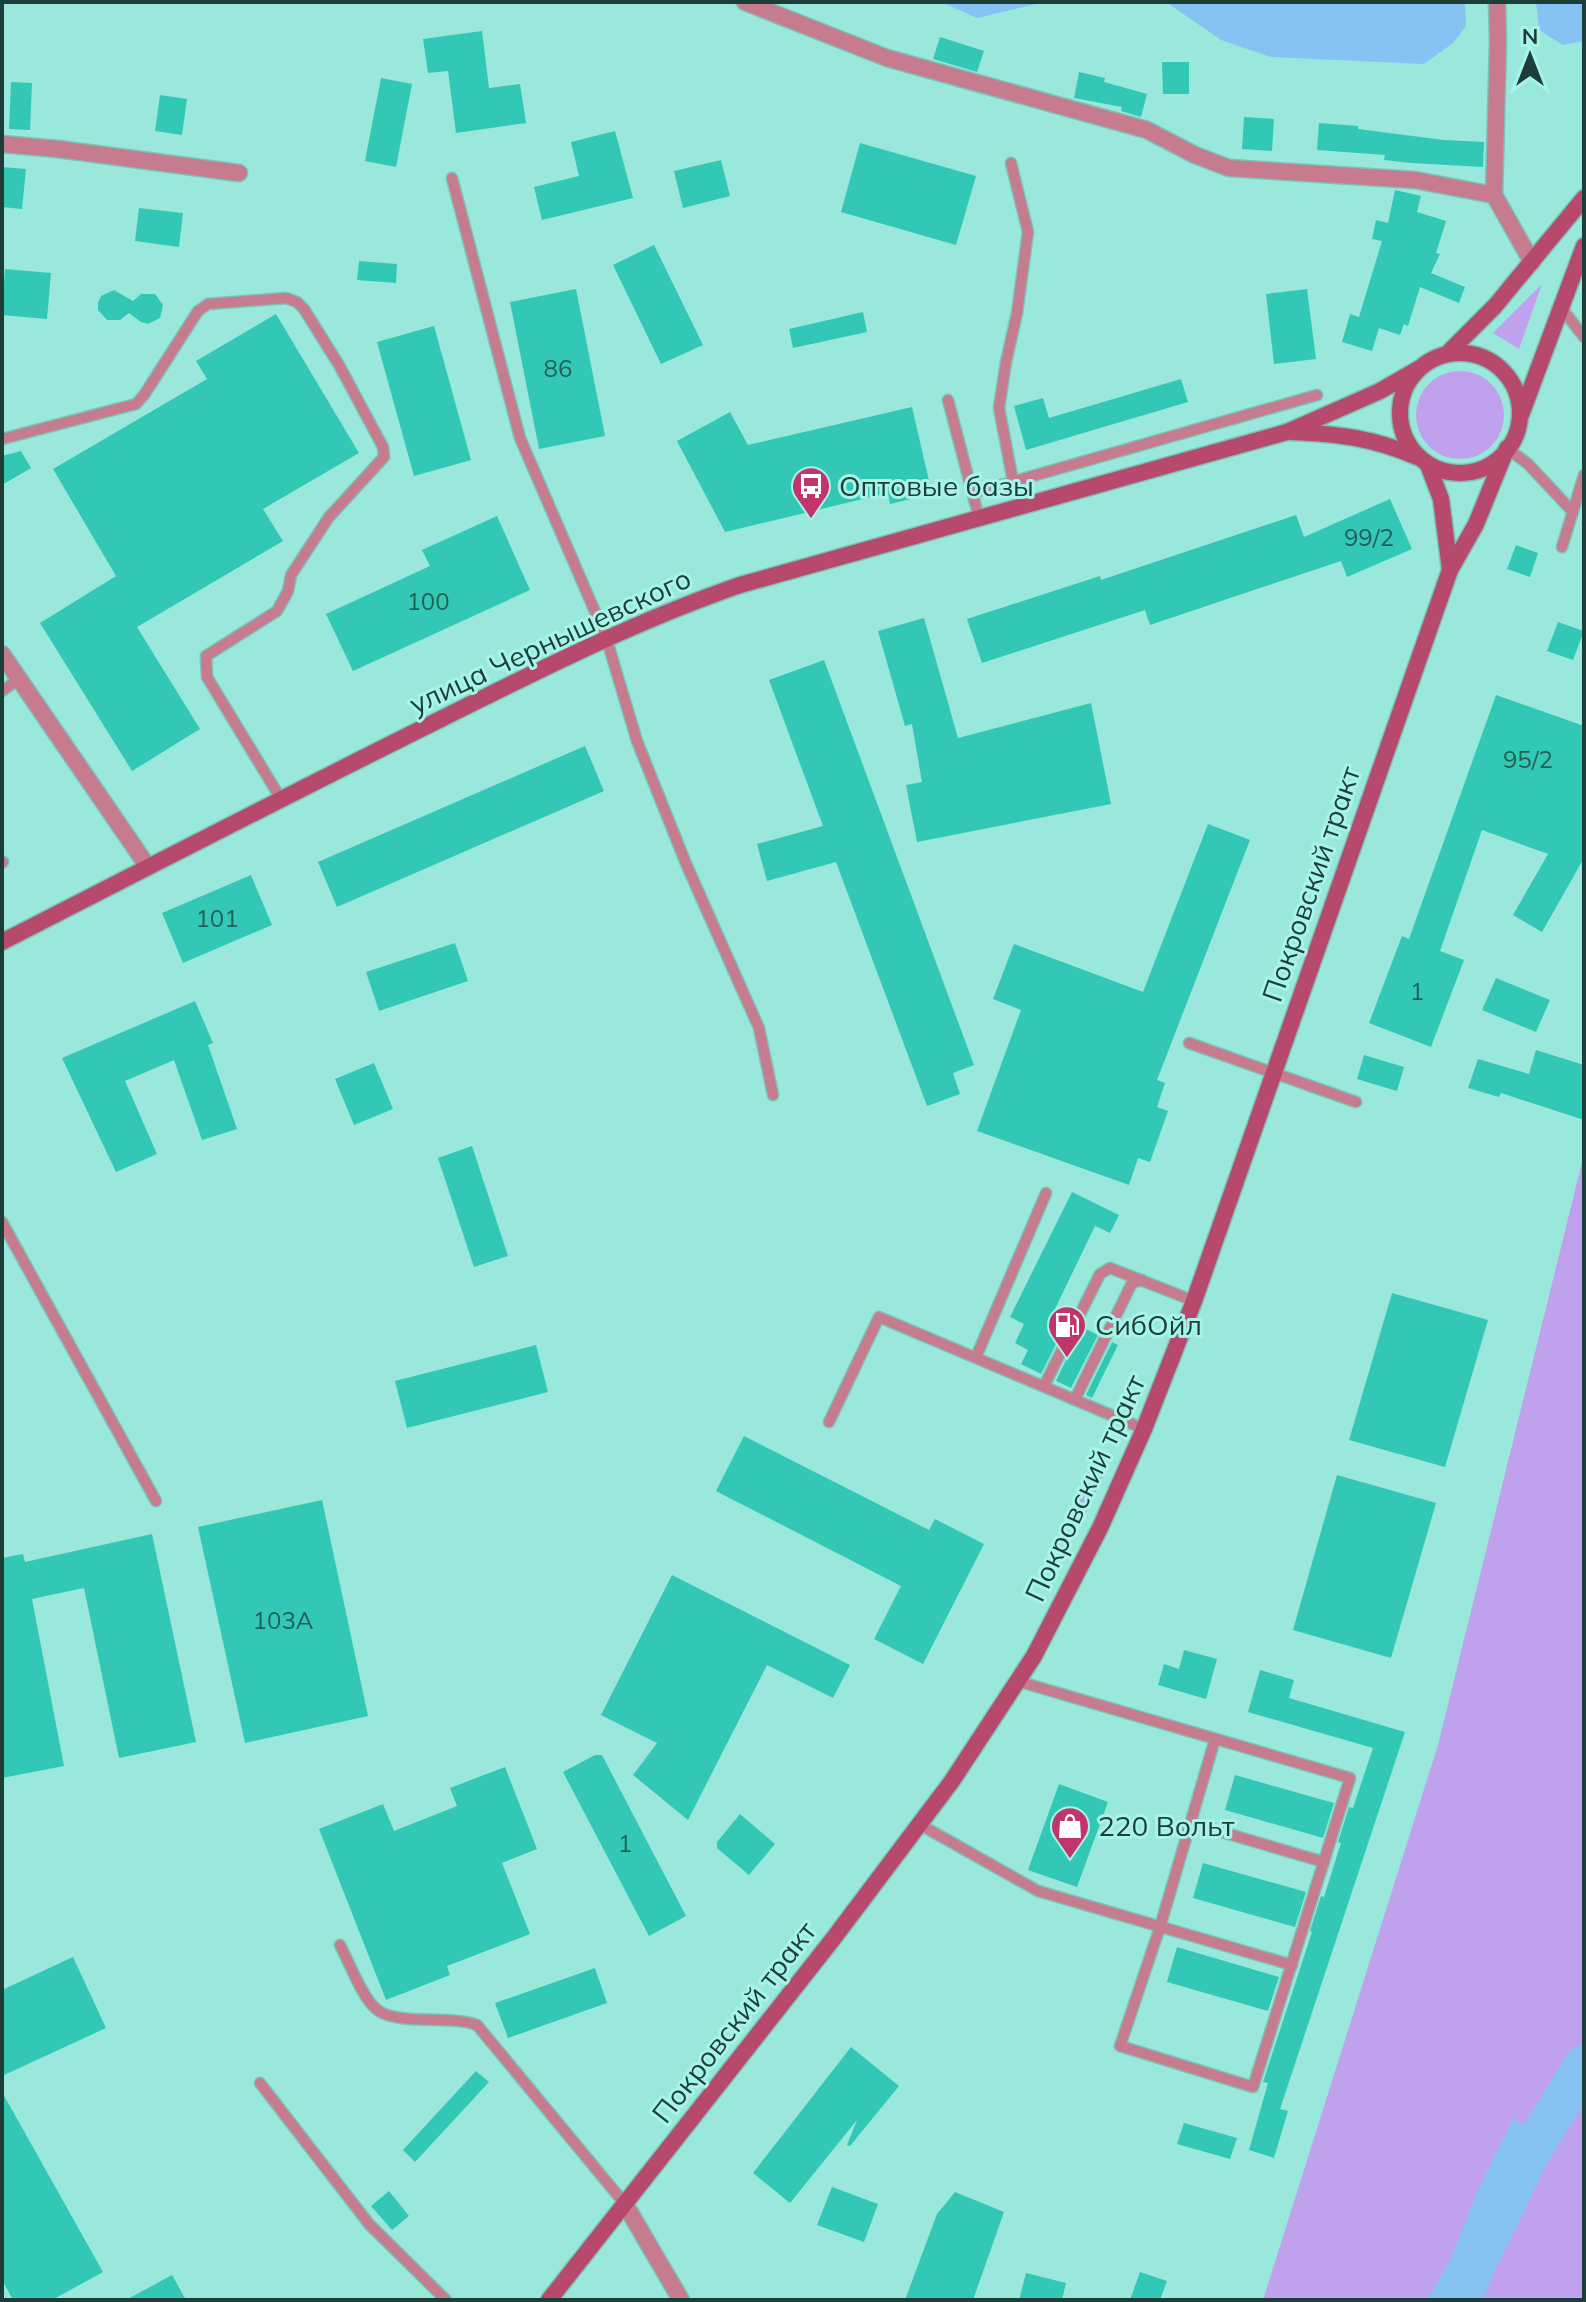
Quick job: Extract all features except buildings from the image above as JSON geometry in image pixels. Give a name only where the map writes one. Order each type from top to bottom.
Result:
[{"type":"main road","points":[[1450,570],[1441,499],[1425,462],[1404,436],[1400,407],[1410,380],[1420,368],[1447,354],[1495,306],[1584,198]]},
{"type":"main road","points":[[1287,432],[1357,436],[1389,445],[1447,471],[1475,471],[1498,458],[1507,448],[1518,424],[1584,246]]},
{"type":"main road","points":[[1447,354],[1477,355],[1503,371],[1517,398],[1518,424]]},
{"type":"main road","name":"улица Чернышевского","points":[[2,942],[606,637],[692,602],[740,585],[1287,432],[1380,391],[1420,368]]},
{"type":"main road","name":"Покровский тракт","points":[[549,2300],[952,1781],[1034,1656],[1100,1528],[1144,1429],[1194,1301],[1450,570],[1476,524],[1507,448]]},
{"type":"street","points":[[745,2],[887,58],[1147,130],[1195,155],[1229,168],[1415,180],[1494,195]]},
{"type":"street","points":[[1497,2],[1494,195],[1532,262]]},
{"type":"street","points":[[2,144],[239,173]]},
{"type":"street","points":[[2,654],[148,867]]},
{"type":"street","points":[[625,2204],[681,2300]]},
{"type":"lane","points":[[1011,163],[1028,232],[999,408],[1013,481]]},
{"type":"lane","points":[[452,178],[520,438],[606,637],[637,741],[687,866],[759,1028],[773,1095]]},
{"type":"lane","points":[[2,439],[136,404],[198,311],[208,304],[286,298],[304,309],[339,365],[383,447],[384,457],[329,517],[291,575],[288,591],[277,611],[206,656],[207,677],[281,799]]},
{"type":"lane","points":[[1560,306],[1584,337]]},
{"type":"lane","points":[[973,493],[1317,395]]},
{"type":"lane","points":[[948,400],[979,518]]},
{"type":"lane","points":[[1507,448],[1528,464],[1573,512]]},
{"type":"lane","points":[[1562,547],[1584,475]]},
{"type":"lane","points":[[2,691],[19,679]]},
{"type":"lane","points":[[1189,1043],[1356,1102]]},
{"type":"lane","points":[[976,1357],[1046,1193]]},
{"type":"lane","points":[[2,1222],[156,1501]]},
{"type":"lane","points":[[1044,1386],[1100,1274],[1110,1268],[1194,1301]]},
{"type":"lane","points":[[1075,1399],[1132,1283],[1142,1280]]},
{"type":"lane","points":[[829,1422],[879,1317],[1144,1429]]},
{"type":"lane","points":[[1017,1681],[1350,1778],[1253,2087],[1120,2046],[1160,1927],[1215,1739]]},
{"type":"lane","points":[[1191,1823],[1324,1862]]},
{"type":"lane","points":[[919,1824],[1038,1891],[1292,1965]]},
{"type":"lane","points":[[340,1945],[373,2006],[382,2013],[396,2017],[464,2020],[477,2025],[625,2204]]},
{"type":"lane","points":[[260,2083],[369,2224],[446,2300]]},
{"type":"shaded area","points":[[1542,284],[1519,349],[1493,333]]},
{"type":"shaded area","points":[[1460,371],[1477,375],[1491,384],[1500,398],[1504,415],[1500,432],[1491,446],[1477,455],[1460,459],[1443,455],[1429,446],[1420,432],[1416,415],[1420,398],[1429,384],[1443,375]]},
{"type":"shaded area","points":[[1584,1154],[1584,2300],[1263,2300],[1438,1745]]},
{"type":"shaded area","points":[[1091,1466],[1102,1468],[1105,1472],[1084,1518],[1067,1521]]},
{"type":"water","points":[[941,2],[1045,2],[977,18]]},
{"type":"water","points":[[1166,2],[1465,2],[1466,26],[1453,43],[1424,64],[1271,57],[1221,40]]},
{"type":"water","points":[[1536,2],[1584,2],[1584,41],[1563,45],[1539,30]]},
{"type":"water","points":[[1513,2119],[1552,2140],[1538,2181],[1483,2300],[1427,2300],[1450,2260],[1480,2185]]},
{"type":"waterway","points":[[1516,2180],[1584,2065]]},
{"type":"place","name":"Оптовые базы","points":[[811,520]]},
{"type":"place","name":"СибОйл","points":[[1067,1359]]},
{"type":"place","name":"220 Вольт","points":[[1070,1860]]}]
